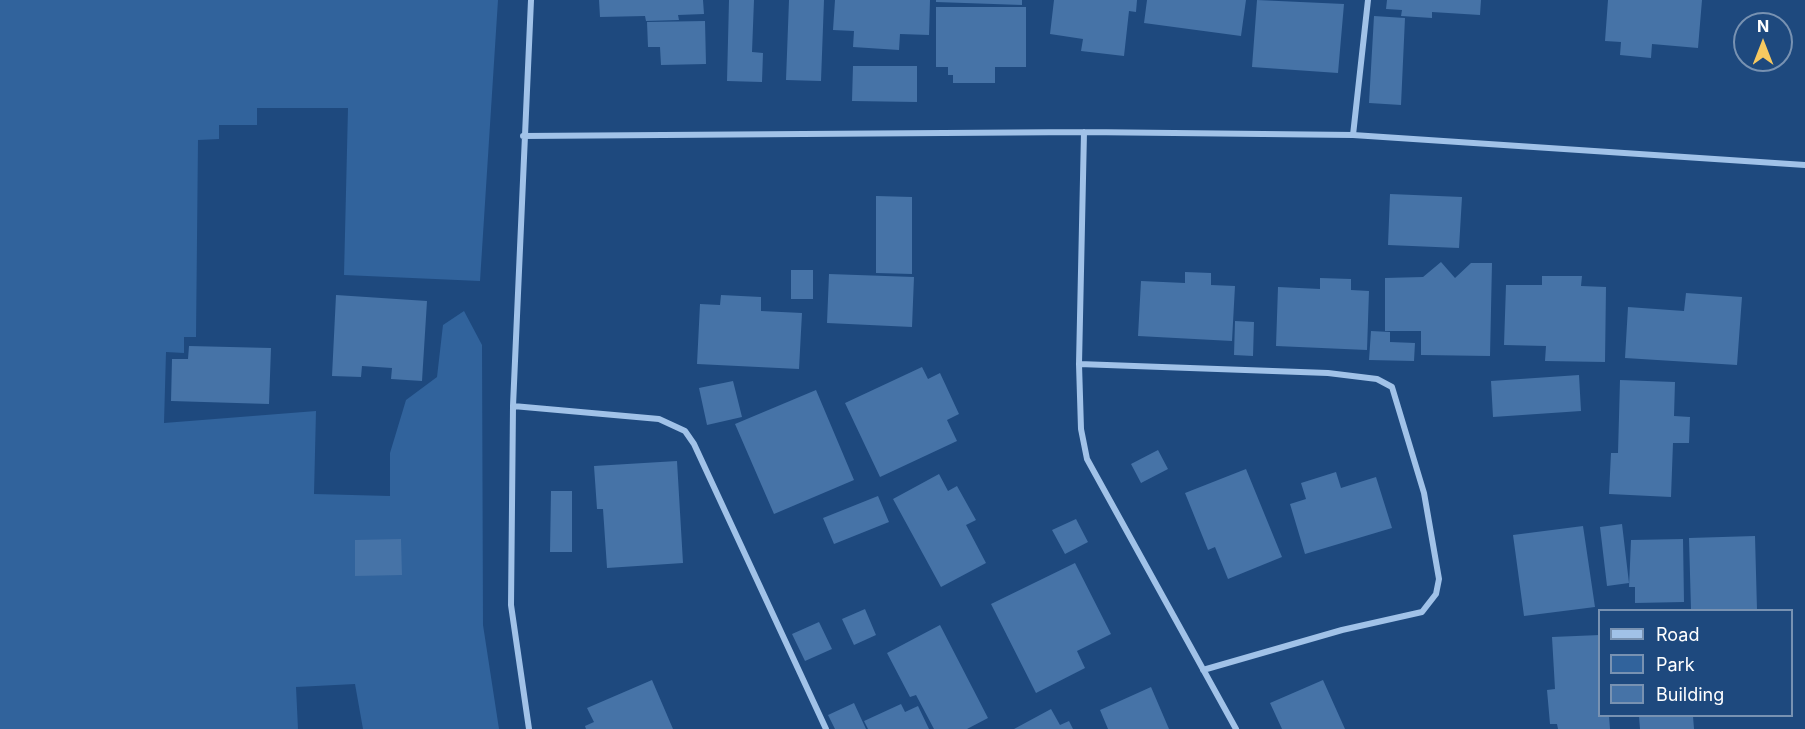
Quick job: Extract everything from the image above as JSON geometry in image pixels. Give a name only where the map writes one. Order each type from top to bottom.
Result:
[{"type":"street","points":[[529,729],[511,605],[513,406],[523,136],[531,0]]},
{"type":"street","points":[[1353,135],[1368,0]]},
{"type":"street","points":[[523,136],[1084,132],[1353,135],[1805,165]]},
{"type":"street","points":[[1084,132],[1079,364],[1081,429],[1087,459],[1236,729]]},
{"type":"street","points":[[1079,364],[1328,373],[1377,380],[1392,387],[1424,493],[1435,551],[1439,579],[1431,603],[1422,612],[1342,630],[1203,670]]},
{"type":"street","points":[[513,406],[660,419],[685,431],[694,444],[826,729]]},
{"type":"green space","points":[[0,0],[498,0],[480,281],[344,275],[348,108],[257,108],[257,125],[219,125],[219,139],[198,140],[196,337],[184,337],[184,353],[166,352],[164,423],[316,411],[314,494],[390,496],[390,453],[406,400],[437,377],[443,325],[464,311],[482,345],[483,625],[499,729],[363,729],[355,684],[296,687],[298,729],[0,729]]},
{"type":"building","points":[[599,0],[703,0],[704,14],[678,15],[679,20],[646,21],[645,16],[600,17]]},
{"type":"building","points":[[729,0],[754,0],[752,52],[763,53],[762,82],[727,81]]},
{"type":"building","points":[[789,0],[824,0],[821,81],[786,80]]},
{"type":"building","points":[[835,0],[930,0],[929,35],[900,34],[899,50],[853,47],[854,31],[833,30]]},
{"type":"building","points":[[936,0],[1022,0],[1022,5],[936,2]]},
{"type":"building","points":[[1054,0],[1137,0],[1136,12],[1129,11],[1124,56],[1081,51],[1083,39],[1050,34]]},
{"type":"building","points":[[1147,0],[1246,0],[1241,36],[1144,23]]},
{"type":"building","points":[[1257,0],[1344,4],[1338,73],[1252,67]]},
{"type":"building","points":[[1387,0],[1481,0],[1480,15],[1432,12],[1432,18],[1401,16],[1402,10],[1386,9]]},
{"type":"building","points":[[1608,0],[1702,0],[1698,48],[1652,44],[1651,58],[1620,55],[1621,42],[1605,41]]},
{"type":"building","points":[[936,7],[1026,7],[1026,67],[995,67],[995,83],[953,83],[953,75],[948,75],[948,67],[936,67]]},
{"type":"building","points":[[1374,16],[1405,18],[1401,105],[1369,103]]},
{"type":"building","points":[[705,21],[706,64],[661,65],[660,47],[648,47],[647,22]]},
{"type":"building","points":[[853,66],[917,66],[917,102],[852,101]]},
{"type":"building","points":[[1390,194],[1462,197],[1459,248],[1388,245]]},
{"type":"building","points":[[876,196],[912,197],[912,274],[876,273]]},
{"type":"building","points":[[1441,262],[1455,278],[1471,263],[1492,263],[1490,356],[1421,355],[1421,331],[1385,331],[1385,278],[1423,277]]},
{"type":"building","points":[[791,270],[813,270],[813,299],[791,299]]},
{"type":"building","points":[[1185,272],[1211,273],[1211,285],[1235,286],[1232,341],[1138,336],[1141,281],[1185,283]]},
{"type":"building","points":[[829,274],[914,277],[912,327],[827,323]]},
{"type":"building","points":[[1542,276],[1582,276],[1581,286],[1606,287],[1605,362],[1545,361],[1546,346],[1504,345],[1506,285],[1542,285]]},
{"type":"building","points":[[1320,278],[1351,279],[1351,290],[1369,291],[1367,350],[1276,346],[1278,287],[1320,289]]},
{"type":"building","points":[[1686,293],[1742,297],[1737,365],[1625,358],[1628,307],[1684,311]]},
{"type":"building","points":[[336,295],[427,301],[422,381],[391,379],[392,368],[362,366],[361,377],[332,376]]},
{"type":"building","points":[[721,295],[761,297],[761,311],[802,313],[799,369],[697,364],[700,304],[720,305]]},
{"type":"building","points":[[1235,321],[1254,322],[1253,356],[1234,355]]},
{"type":"building","points":[[1371,331],[1390,332],[1390,342],[1415,343],[1414,361],[1369,360]]},
{"type":"building","points":[[189,346],[271,348],[269,404],[171,401],[172,359],[188,359]]},
{"type":"building","points":[[922,367],[928,379],[940,373],[959,414],[947,420],[957,441],[880,477],[845,403]]},
{"type":"building","points":[[1579,375],[1581,411],[1493,417],[1491,381]]},
{"type":"building","points":[[1620,380],[1675,382],[1674,416],[1690,417],[1689,443],[1673,443],[1671,497],[1609,494],[1611,453],[1618,453]]},
{"type":"building","points":[[733,381],[742,417],[707,425],[699,388]]},
{"type":"building","points":[[816,390],[854,480],[774,514],[735,424]]},
{"type":"building","points":[[1158,450],[1168,469],[1141,483],[1131,464]]},
{"type":"building","points":[[677,461],[683,563],[607,568],[603,509],[597,509],[594,466]]},
{"type":"building","points":[[1246,469],[1282,557],[1228,579],[1215,547],[1208,550],[1185,493]]},
{"type":"building","points":[[1336,472],[1341,488],[1376,477],[1392,528],[1305,554],[1290,504],[1306,499],[1301,483]]},
{"type":"building","points":[[939,474],[948,491],[957,486],[976,520],[966,525],[986,563],[941,587],[893,499]]},
{"type":"building","points":[[551,491],[572,491],[572,552],[550,552]]},
{"type":"building","points":[[878,496],[889,522],[834,544],[823,518]]},
{"type":"building","points":[[1076,519],[1088,542],[1065,554],[1052,530]]},
{"type":"building","points":[[1622,524],[1629,583],[1607,586],[1600,527]]},
{"type":"building","points":[[1583,526],[1595,607],[1524,616],[1513,535]]},
{"type":"building","points":[[1755,536],[1757,609],[1691,609],[1689,538]]},
{"type":"building","points":[[401,539],[402,575],[355,576],[355,540]]},
{"type":"building","points":[[1683,539],[1684,602],[1635,603],[1635,587],[1629,587],[1631,540]]},
{"type":"building","points":[[1075,563],[1111,634],[1077,651],[1085,668],[1036,693],[991,604]]},
{"type":"building","points":[[865,609],[876,635],[854,645],[842,619]]},
{"type":"building","points":[[819,622],[832,649],[805,661],[792,634]]},
{"type":"building","points":[[940,625],[988,718],[967,729],[934,729],[916,695],[910,697],[887,653]]},
{"type":"building","points":[[1598,635],[1598,717],[1609,717],[1610,729],[1558,729],[1557,724],[1550,724],[1547,690],[1555,689],[1552,637]]},
{"type":"building","points":[[652,680],[673,729],[586,729],[585,726],[594,722],[587,708]]},
{"type":"building","points":[[1323,680],[1345,729],[1282,729],[1270,703]]},
{"type":"building","points":[[1151,687],[1169,729],[1108,729],[1100,710]]},
{"type":"building","points":[[854,703],[866,729],[835,729],[828,715]]},
{"type":"building","points":[[901,704],[905,712],[918,706],[929,729],[868,729],[864,721]]},
{"type":"building","points":[[1051,709],[1060,725],[1069,721],[1073,729],[1014,729]]},
{"type":"building","points":[[1639,717],[1693,717],[1694,729],[1640,729]]}]
